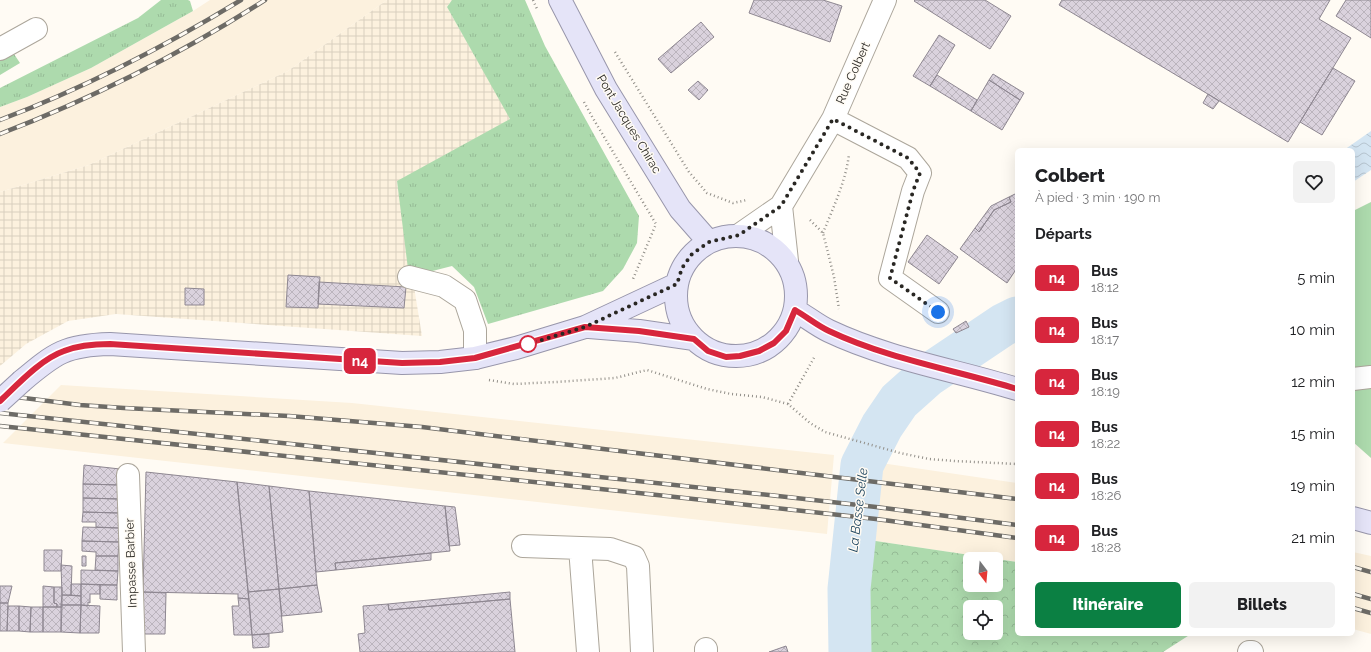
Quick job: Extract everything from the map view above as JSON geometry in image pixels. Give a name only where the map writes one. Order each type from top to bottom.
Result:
[{"type":"main road","name":"Pont Jacques Chirac","points":[[561,2],[606,89],[680,209],[709,242]]},
{"type":"main road","points":[[739,235],[758,239],[768,244],[787,261],[794,274],[797,290],[795,310],[786,331],[774,343],[759,351],[740,356],[726,357],[708,351],[694,339],[682,323],[676,304],[677,284],[682,268],[692,254],[709,242],[739,235]]},
{"type":"main road","points":[[0,401],[45,361],[62,351],[80,346],[110,344],[402,363],[440,362],[475,358],[585,327],[677,284]]},
{"type":"main road","points":[[795,310],[828,331],[855,342],[897,356],[1015,388]]},
{"type":"main road","points":[[585,327],[639,331],[694,339]]},
{"type":"main road","points":[[1355,519],[1371,524]]},
{"type":"street","name":"Rue Colbert","points":[[739,235],[781,206],[833,119],[885,0]]},
{"type":"street","points":[[0,49],[36,29]]},
{"type":"street","points":[[833,119],[908,158],[920,173],[913,191],[890,278],[938,312]]},
{"type":"street","points":[[781,206],[787,261]]},
{"type":"street","points":[[409,277],[444,286],[465,300],[475,330],[475,358]]},
{"type":"street","points":[[1355,379],[1371,377]]},
{"type":"street","name":"Impasse Barbier","points":[[128,475],[134,652]]},
{"type":"street","points":[[523,546],[610,549],[634,557],[638,566],[642,652]]},
{"type":"street","points":[[580,548],[588,652]]},
{"type":"path","points":[[611,46],[689,172],[707,193],[733,203],[754,198]]},
{"type":"path","points":[[583,99],[656,224],[632,280]]},
{"type":"path","points":[[823,233],[837,199],[848,163],[852,129]]},
{"type":"path","points":[[810,220],[823,233],[834,278],[839,311]]},
{"type":"path","points":[[788,404],[815,356]]},
{"type":"path","points":[[486,380],[514,384],[556,382],[615,378],[647,370],[707,389],[788,404],[810,423],[825,432],[900,453],[948,461],[1015,464]]},
{"type":"shaded area","points":[[210,0],[387,0],[288,71],[89,165],[0,192],[0,107],[27,97],[91,68]]},
{"type":"shaded area","points":[[387,0],[452,0],[447,7],[511,119],[397,182],[422,336],[116,314],[68,321],[26,344],[0,366],[0,192],[89,165],[288,71]]},
{"type":"shaded area","points":[[61,385],[352,403],[834,455],[827,534],[3,443]]},
{"type":"shaded area","points":[[881,463],[1015,483],[1015,562],[1003,560],[1003,552],[963,552],[963,554],[869,540]]},
{"type":"shaded area","points":[[1355,552],[1371,556],[1371,634],[1355,630]]},
{"type":"green space","points":[[161,0],[188,0],[190,1],[193,11],[91,68],[27,97],[0,107],[0,88],[138,18]]},
{"type":"green space","points":[[452,0],[525,0],[545,46],[639,216],[637,243],[623,269],[603,291],[488,324],[474,287],[452,266],[409,277],[397,181],[510,119],[447,7]]},
{"type":"green space","points":[[12,51],[20,63],[0,75],[0,57]]},
{"type":"green space","points":[[1371,202],[1371,458],[1355,444],[1355,210]]},
{"type":"green space","points":[[869,540],[963,554],[963,592],[1003,592],[1003,560],[1015,562],[1015,636],[1188,636],[1163,652],[869,652]]},
{"type":"water","points":[[1371,131],[1371,170],[1355,181],[1355,148],[1347,148]]},
{"type":"water","points":[[1015,305],[1015,339],[933,386],[904,380],[951,344],[990,318]]},
{"type":"water","points":[[837,542],[863,545],[859,569],[855,652],[832,652]]},
{"type":"building","points":[[754,0],[823,0],[842,6],[830,42],[749,13]]},
{"type":"building","points":[[985,0],[1011,16],[990,49],[914,1]]},
{"type":"building","points":[[1062,0],[1330,0],[1319,19],[1351,38],[1288,142],[1059,5]]},
{"type":"building","points":[[1346,0],[1371,0],[1371,38],[1336,16]]},
{"type":"building","points":[[701,22],[714,37],[671,73],[658,59]]},
{"type":"building","points":[[939,35],[955,45],[930,86],[913,76]]},
{"type":"building","points":[[1333,68],[1355,81],[1322,135],[1300,122]]},
{"type":"building","points":[[993,74],[1024,93],[1020,100],[989,80]]},
{"type":"building","points":[[937,75],[977,100],[971,111],[930,86]]},
{"type":"building","points":[[989,80],[1020,100],[1002,130],[971,111]]},
{"type":"building","points":[[698,81],[708,90],[699,100],[688,90]]},
{"type":"building","points":[[1208,94],[1219,101],[1213,109],[1203,103]]},
{"type":"building","points":[[1015,194],[1015,271],[1007,283],[960,249],[975,228],[979,232],[994,210],[1011,202],[1009,197]]},
{"type":"building","points":[[1009,197],[1011,202],[994,210],[979,232],[975,228],[991,206]]},
{"type":"building","points":[[927,235],[958,257],[939,284],[908,262]]},
{"type":"building","points":[[288,275],[320,277],[318,308],[286,307]]},
{"type":"building","points":[[319,282],[406,287],[404,308],[318,304]]},
{"type":"building","points":[[185,288],[204,289],[204,305],[185,305]]},
{"type":"building","points":[[966,321],[969,327],[956,333],[953,329]]},
{"type":"building","points":[[84,465],[120,469],[120,485],[83,484]]},
{"type":"building","points":[[146,472],[237,482],[249,599],[238,598],[238,594],[143,592]]},
{"type":"building","points":[[237,482],[269,486],[279,589],[248,592]]},
{"type":"building","points":[[83,484],[120,485],[120,499],[83,498]]},
{"type":"building","points":[[269,486],[309,491],[317,585],[279,589]]},
{"type":"building","points":[[309,491],[445,506],[450,551],[335,563],[336,570],[316,572]]},
{"type":"building","points":[[83,498],[120,499],[119,513],[83,512]]},
{"type":"building","points":[[445,506],[455,507],[460,545],[449,546]]},
{"type":"building","points":[[83,512],[119,513],[119,528],[96,527],[96,522],[82,522]]},
{"type":"building","points":[[83,527],[119,528],[119,542],[82,541]]},
{"type":"building","points":[[82,541],[119,542],[118,556],[96,556],[96,552],[82,551]]},
{"type":"building","points":[[44,550],[62,550],[61,571],[44,571]]},
{"type":"building","points":[[431,553],[431,560],[336,570],[335,563]]},
{"type":"building","points":[[82,556],[86,556],[86,566],[82,566]]},
{"type":"building","points":[[96,556],[118,556],[118,571],[95,570]]},
{"type":"building","points":[[61,565],[72,566],[71,595],[62,595]]},
{"type":"building","points":[[81,570],[118,571],[117,585],[81,584]]},
{"type":"building","points":[[71,584],[81,584],[81,596],[71,595]]},
{"type":"building","points":[[81,584],[100,585],[100,594],[90,594],[90,603],[88,602],[88,606],[81,605]]},
{"type":"building","points":[[100,585],[117,585],[117,600],[100,599]]},
{"type":"building","points":[[317,585],[322,612],[282,616],[279,589]]},
{"type":"building","points":[[0,586],[12,586],[8,603],[0,603]]},
{"type":"building","points":[[43,586],[54,587],[54,603],[57,604],[57,607],[43,607]]},
{"type":"building","points":[[54,587],[62,587],[62,607],[57,607],[57,604],[54,603]]},
{"type":"building","points":[[279,589],[283,632],[252,635],[248,592]]},
{"type":"building","points":[[143,592],[166,593],[165,634],[142,634]]},
{"type":"building","points":[[510,592],[510,599],[389,610],[388,604]]},
{"type":"building","points":[[62,595],[81,596],[81,605],[61,605]]},
{"type":"building","points":[[238,598],[249,599],[252,635],[234,635],[232,606],[239,606]]},
{"type":"building","points":[[510,599],[515,652],[360,652],[358,634],[365,633],[363,606],[388,604],[389,610]]},
{"type":"building","points":[[0,603],[8,603],[7,631],[0,631]]},
{"type":"building","points":[[61,605],[81,605],[80,633],[61,632]]},
{"type":"building","points":[[81,605],[100,606],[99,633],[80,633]]},
{"type":"building","points":[[8,606],[19,606],[19,631],[7,631]]},
{"type":"building","points":[[19,606],[31,607],[30,632],[19,631]]},
{"type":"building","points":[[31,607],[43,607],[43,632],[30,632]]},
{"type":"building","points":[[43,607],[62,607],[61,632],[43,632]]},
{"type":"building","points":[[269,634],[269,647],[253,648],[252,635]]},
{"type":"building","points":[[786,646],[788,652],[769,652]]},
{"type":"waterway","name":"La Basse Selle","points":[[850,652],[849,589],[862,465],[882,426],[899,401],[927,376],[1003,325],[1015,319]]},
{"type":"railway","points":[[0,120],[31,108],[123,66],[183,34],[241,0]]},
{"type":"railway","points":[[0,134],[35,120],[136,74],[201,39],[265,0]]},
{"type":"railway","points":[[0,395],[80,405],[289,416],[422,427],[1015,499]]},
{"type":"railway","points":[[0,413],[769,495],[1015,525]]},
{"type":"railway","points":[[0,426],[876,519],[1015,538]]},
{"type":"railway","points":[[1355,568],[1371,572]]},
{"type":"railway","points":[[1355,595],[1371,599]]},
{"type":"railway","points":[[1355,609],[1371,613]]},
{"type":"bus line","name":"n4","points":[[0,401],[45,361],[62,351],[92,344],[402,363],[440,362],[475,358],[516,348],[585,327],[639,331],[694,339],[708,351],[726,357],[740,356],[759,351],[774,343],[786,331],[795,310],[828,331],[855,342],[897,356],[1015,388]]},
{"type":"route","points":[[528,344],[585,327],[677,284],[682,268],[692,254],[709,242],[739,235],[781,206],[833,119],[908,158],[920,173],[913,191],[890,278],[938,312]]}]
